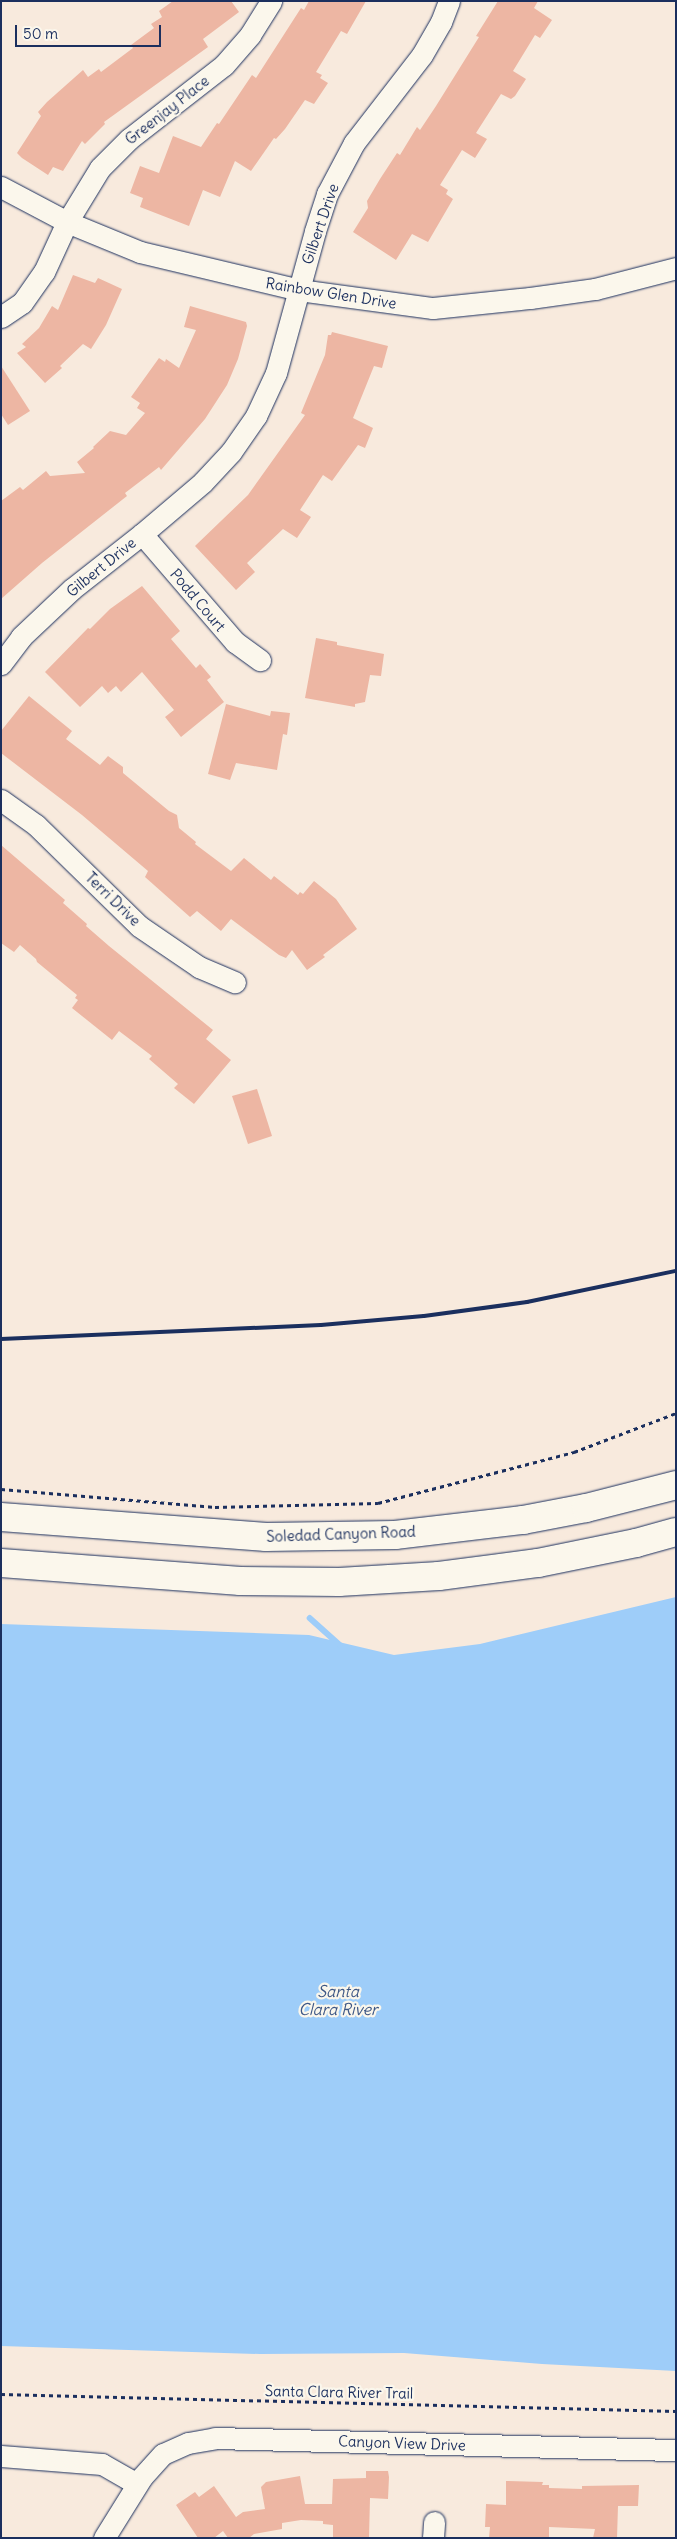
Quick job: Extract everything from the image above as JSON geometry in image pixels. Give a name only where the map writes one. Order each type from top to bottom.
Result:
[{"type":"main road","name":"Soledad Canyon Road","points":[[1,1516],[266,1537],[367,1536],[459,1529],[523,1520],[586,1508],[676,1485]]},
{"type":"main road","points":[[1,1563],[240,1581],[339,1582],[439,1576],[538,1563],[636,1543],[676,1532]]},
{"type":"street","name":"Greenjay Place","points":[[1,317],[22,303],[44,272],[67,222],[100,168],[129,139],[224,65],[250,36],[271,1]]},
{"type":"street","name":"Gilbert Drive","points":[[1,664],[21,637],[72,589],[142,534],[203,482],[231,452],[256,416],[276,373],[327,194],[354,143],[422,55],[441,22],[449,1]]},
{"type":"street","name":"Rainbow Glen Drive","points":[[1,187],[67,222],[140,252],[299,290],[433,308],[595,289],[676,268]]},
{"type":"street","name":"Podd Court","points":[[142,534],[235,642],[260,660]]},
{"type":"street","name":"Terri Drive","points":[[1,800],[36,825],[139,926],[199,967],[235,982]]},
{"type":"street","name":"Canyon View Drive","points":[[104,2538],[140,2481],[163,2454],[188,2443],[215,2438],[676,2450]]},
{"type":"street","points":[[1,2456],[102,2464],[140,2481]]},
{"type":"path","points":[[1,1489],[215,1507],[378,1503],[574,1452],[676,1413]]},
{"type":"path","name":"Santa Clara River Trail","points":[[1,2394],[676,2411]]},
{"type":"water","name":"Santa Clara River","points":[[676,1597],[676,2371],[542,2364],[404,2353],[260,2354],[1,2346],[1,1624],[309,1635],[394,1655],[480,1644]]},
{"type":"building","points":[[173,1],[231,1],[239,12],[203,39],[208,47],[104,122],[105,124],[85,144],[82,141],[63,171],[53,167],[48,175],[22,158],[17,153],[41,116],[38,112],[47,102],[83,70],[88,77],[99,69],[101,72],[133,48],[131,45],[154,28],[151,24],[162,17],[159,11]]},
{"type":"building","points":[[309,1],[366,1],[347,34],[341,31],[316,72],[322,75],[320,78],[328,83],[314,104],[305,100],[285,129],[276,139],[274,138],[251,171],[235,161],[220,197],[203,190],[189,226],[140,207],[143,198],[130,193],[140,166],[159,173],[173,136],[201,147],[252,75],[256,78],[301,8],[304,10]]},
{"type":"building","points":[[498,1],[538,1],[534,8],[552,20],[540,38],[535,35],[513,71],[526,79],[515,96],[511,99],[501,94],[476,133],[487,139],[475,158],[462,150],[440,185],[448,190],[446,194],[453,199],[428,242],[412,234],[396,260],[353,232],[368,208],[367,201],[380,179],[397,153],[400,155],[417,127],[420,130],[436,106],[479,37],[476,36]]},
{"type":"building","points":[[73,275],[95,283],[98,278],[122,289],[106,325],[91,349],[83,344],[60,366],[62,368],[45,383],[17,353],[26,347],[22,344],[39,328],[52,306],[58,310]]},
{"type":"building","points":[[190,306],[246,322],[247,326],[238,359],[227,385],[205,419],[161,470],[159,467],[125,493],[127,496],[42,563],[1,599],[1,501],[20,487],[23,490],[46,471],[50,476],[85,473],[77,462],[110,431],[126,435],[145,413],[137,408],[140,403],[131,397],[159,358],[165,362],[166,359],[179,368],[196,330],[184,327]]},
{"type":"building","points":[[332,332],[388,346],[382,368],[374,366],[353,418],[373,428],[365,448],[358,445],[332,481],[323,475],[300,510],[311,517],[297,538],[283,529],[247,563],[255,572],[236,590],[195,546],[248,495],[305,415],[301,413],[325,355],[328,335],[331,335]]},
{"type":"building","points":[[1,366],[30,411],[8,425],[1,414]]},
{"type":"building","points":[[142,586],[180,631],[171,639],[196,668],[200,664],[211,677],[207,680],[224,702],[181,737],[165,717],[174,710],[142,672],[121,692],[116,686],[108,693],[102,686],[80,707],[45,672],[88,628],[90,629],[110,609]]},
{"type":"building","points":[[316,638],[337,642],[337,645],[384,654],[381,676],[370,675],[365,702],[355,704],[355,707],[305,698]]},
{"type":"building","points":[[29,696],[72,731],[66,739],[100,765],[108,756],[123,767],[123,773],[169,811],[177,815],[179,828],[196,842],[195,844],[231,871],[244,858],[271,880],[274,876],[298,895],[300,892],[303,894],[314,881],[336,899],[357,929],[307,970],[292,950],[286,958],[279,955],[231,919],[221,931],[197,911],[190,917],[145,877],[148,871],[82,815],[1,753],[1,731]]},
{"type":"building","points":[[226,704],[270,716],[271,711],[290,713],[287,735],[283,734],[277,770],[236,763],[230,780],[208,774]]},
{"type":"building","points":[[1,845],[65,900],[63,903],[87,924],[86,926],[213,1030],[206,1039],[231,1060],[194,1104],[174,1088],[178,1084],[149,1059],[152,1056],[119,1031],[112,1040],[72,1008],[78,1000],[75,998],[77,995],[37,962],[20,945],[14,952],[1,943]]},
{"type":"building","points":[[257,1089],[272,1136],[248,1144],[232,1096]]},
{"type":"building","points":[[366,2471],[388,2471],[389,2477],[388,2499],[370,2498],[369,2538],[333,2538],[333,2525],[323,2524],[323,2521],[301,2520],[282,2523],[282,2529],[254,2534],[249,2538],[228,2538],[223,2531],[214,2538],[198,2538],[176,2505],[195,2492],[199,2497],[214,2486],[236,2517],[243,2512],[265,2509],[261,2487],[266,2482],[300,2476],[305,2504],[332,2504],[333,2479],[366,2478]]},
{"type":"building","points":[[506,2481],[543,2482],[542,2485],[549,2485],[549,2488],[582,2489],[582,2486],[639,2485],[638,2506],[618,2506],[617,2538],[593,2538],[595,2529],[549,2527],[549,2538],[489,2538],[490,2527],[485,2527],[486,2504],[506,2505]]},
{"type":"waterway","points":[[310,1618],[340,1645]]},
{"type":"railway","points":[[1,1339],[321,1325],[424,1316],[527,1302],[676,1271]]}]
